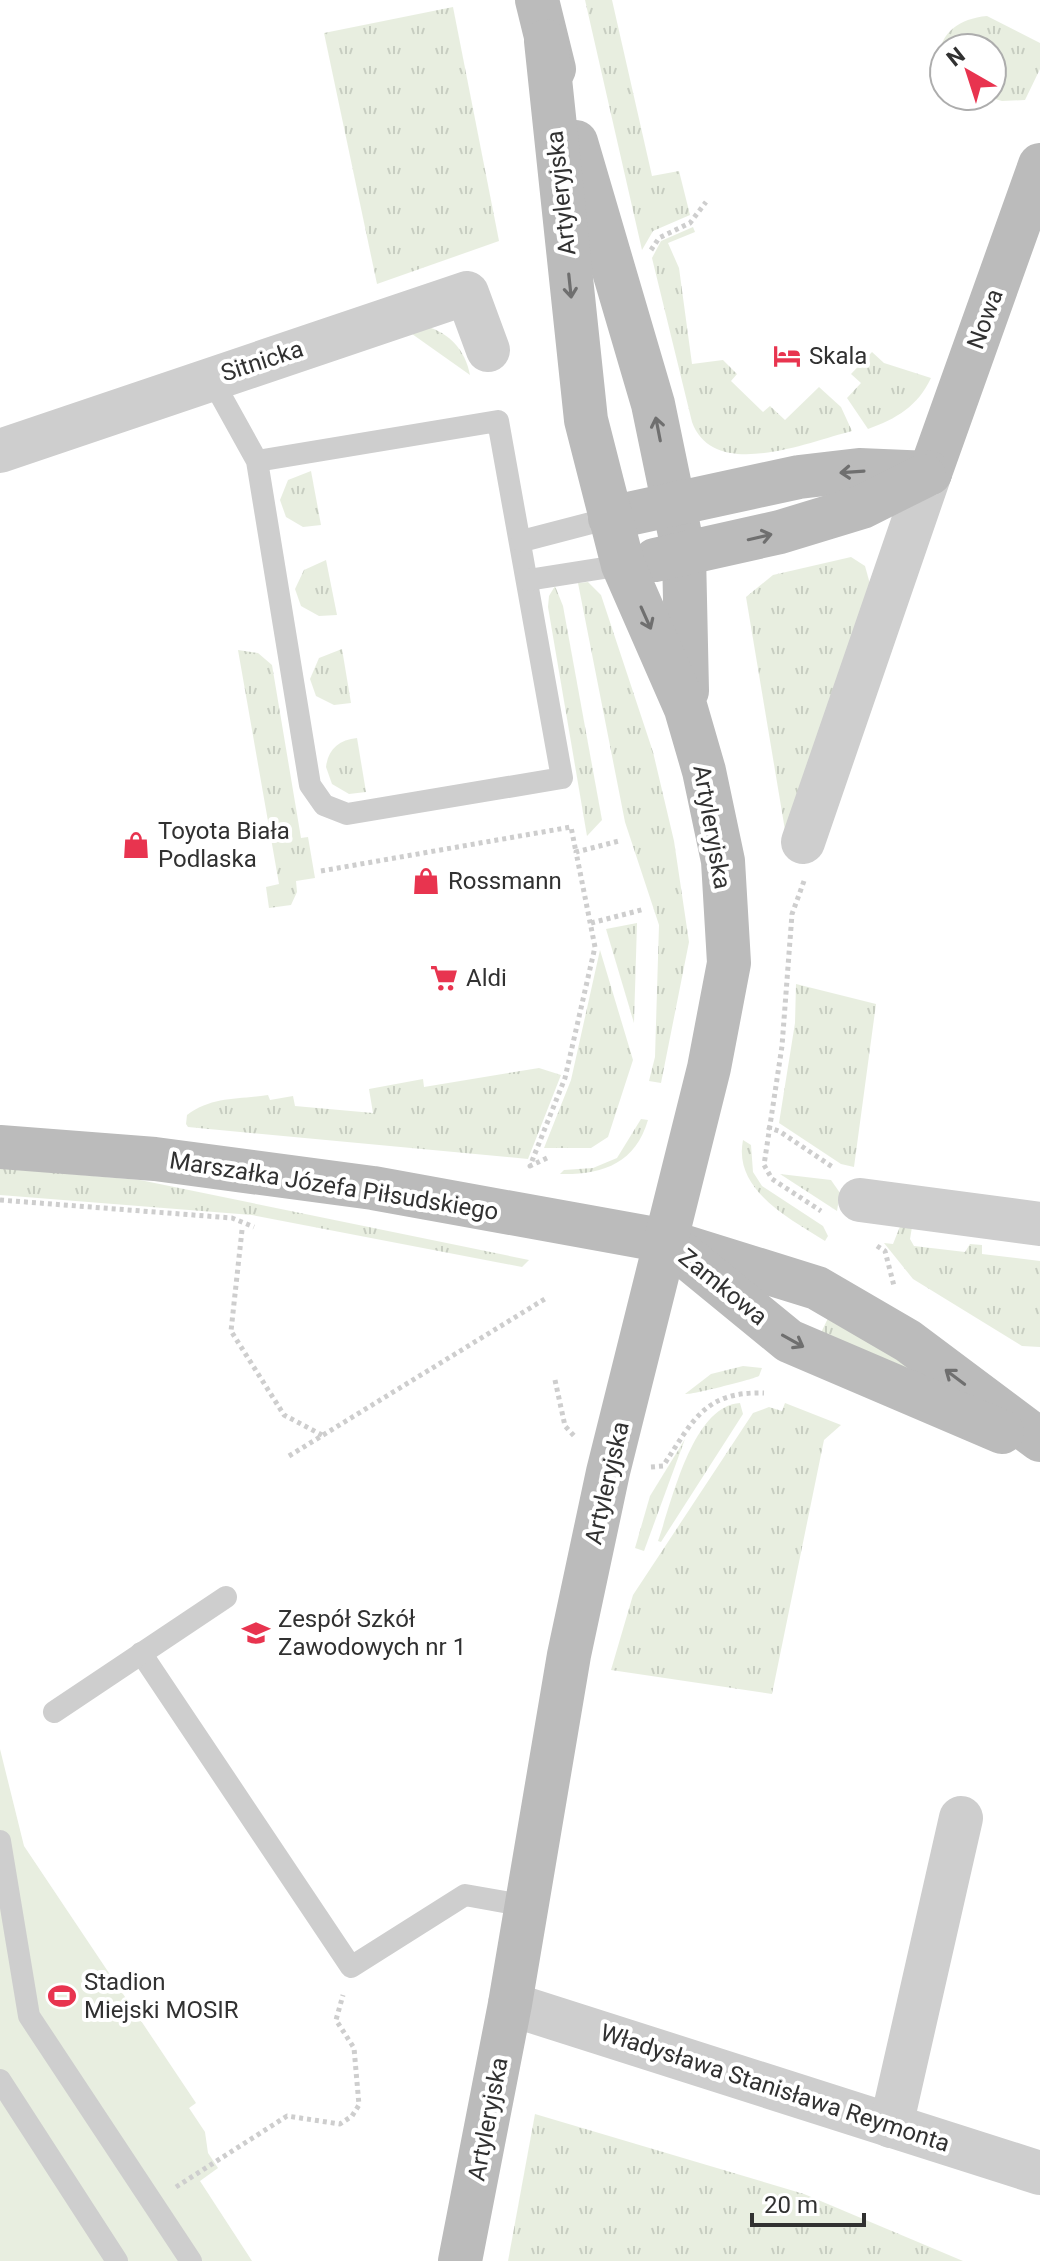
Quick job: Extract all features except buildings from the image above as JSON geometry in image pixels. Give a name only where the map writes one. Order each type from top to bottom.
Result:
[{"type":"main road","name":"Artyleryjska","points":[[541,21],[653,404],[684,554],[686,709]]},
{"type":"main road","name":"Artyleryjska","points":[[460,2261],[510,2004],[569,1655],[608,1472],[709,1068],[729,963],[723,861],[686,709],[623,565],[580,382],[541,21]]},
{"type":"main road","name":"Nowa","points":[[930,473],[1040,165]]},
{"type":"main road","points":[[610,518],[799,477],[859,470],[930,473]]},
{"type":"main road","points":[[623,565],[780,532],[862,507],[930,473]]},
{"type":"main road","name":"Marszałka Józefa Piłsudskiego","points":[[0,1147],[155,1159],[373,1188],[666,1241]]},
{"type":"main road","name":"Zamkowa","points":[[666,1241],[817,1288],[908,1341],[1040,1440]]},
{"type":"main road","name":"Zamkowa","points":[[666,1241],[789,1341],[1040,1449]]},
{"type":"street","name":"Sitnicka","points":[[0,451],[467,293],[488,350]]},
{"type":"street","points":[[803,842],[930,473]]},
{"type":"street","points":[[842,1207],[1040,1224]]},
{"type":"street","points":[[891,2126],[961,1818]]},
{"type":"street","name":"Władysława Stanisława Reymonta","points":[[510,2004],[1040,2173]]},
{"type":"lane","points":[[211,378],[257,461],[310,785],[324,805],[347,814],[562,778],[522,541],[498,421],[257,461]]},
{"type":"lane","points":[[522,541],[610,518]]},
{"type":"lane","points":[[528,580],[623,565]]},
{"type":"lane","points":[[54,1712],[226,1597]]},
{"type":"lane","points":[[141,1653],[351,1967],[465,1895],[527,1906]]},
{"type":"lane","points":[[0,1841],[29,2016],[191,2261]]},
{"type":"lane","points":[[0,2080],[117,2261]]},
{"type":"path","points":[[647,258],[659,238],[690,223],[706,202]]},
{"type":"path","points":[[321,871],[571,827],[595,947],[565,1078],[530,1166],[547,1158]]},
{"type":"path","points":[[576,852],[619,841]]},
{"type":"path","points":[[803,842],[806,876],[792,914],[782,1046],[767,1127],[764,1165],[772,1179],[842,1207]]},
{"type":"path","points":[[591,923],[645,909]]},
{"type":"path","points":[[767,1127],[779,1131]]},
{"type":"path","points":[[0,1200],[232,1218],[254,1227]]},
{"type":"path","points":[[242,1230],[231,1331],[284,1415],[323,1436]]},
{"type":"path","points":[[873,1244],[885,1251]]},
{"type":"path","points":[[289,1456],[548,1297]]},
{"type":"path","points":[[608,1472],[663,1466],[698,1414],[715,1399],[746,1392],[764,1393]]},
{"type":"path","points":[[152,2202],[287,2116],[340,2124],[352,2116],[359,2105],[354,2048],[336,2020],[351,1967]]},
{"type":"green space","points":[[585,0],[612,0],[652,176],[679,171],[690,215],[653,231],[642,250]]},
{"type":"green space","points":[[453,7],[499,241],[377,284],[324,33]]},
{"type":"green space","points":[[987,16],[1040,43],[1040,69],[1025,100],[1008,101],[1008,32],[949,32],[975,18]]},
{"type":"green space","points":[[693,227],[695,232],[668,243],[679,268],[692,364],[723,360],[737,374],[731,381],[763,412],[770,406],[785,420],[819,387],[841,407],[852,431],[764,453],[741,454],[720,450],[703,440],[692,422],[652,258],[661,241]]},
{"type":"green space","points":[[425,326],[442,333],[455,344],[470,375],[405,329]]},
{"type":"green space","points":[[872,352],[884,363],[931,378],[913,404],[888,421],[868,429],[847,398],[861,383],[851,374]]},
{"type":"green space","points":[[311,471],[321,525],[303,527],[286,517],[280,500],[288,480]]},
{"type":"green space","points":[[851,557],[865,566],[870,584],[785,830],[746,597],[773,575]]},
{"type":"green space","points":[[326,560],[337,615],[319,616],[301,606],[295,589],[304,570]]},
{"type":"green space","points":[[588,582],[601,595],[653,752],[674,841],[689,942],[661,1083],[649,1081],[655,1057],[659,925],[625,822],[578,583]]},
{"type":"green space","points":[[555,586],[563,606],[602,820],[587,836],[548,607],[549,596]]},
{"type":"green space","points":[[342,649],[351,703],[334,705],[316,696],[310,679],[319,658]]},
{"type":"green space","points":[[238,650],[258,653],[272,665],[301,838],[308,837],[315,878],[296,881],[297,892],[291,905],[269,908],[266,887],[279,884]]},
{"type":"green space","points":[[357,738],[366,792],[349,794],[332,784],[326,767],[329,755],[336,746]]},
{"type":"green space","points":[[637,923],[634,1023],[606,929]]},
{"type":"green space","points":[[600,950],[633,1060],[608,1137],[591,1148],[544,1148],[571,1080]]},
{"type":"green space","points":[[796,984],[876,1004],[854,1167],[841,1164],[779,1123],[795,1023]]},
{"type":"green space","points":[[539,1068],[561,1075],[528,1159],[188,1127],[186,1124],[187,1115],[206,1105],[268,1095],[270,1100],[293,1096],[295,1106],[373,1113],[369,1089],[423,1079],[424,1087]]},
{"type":"green space","points":[[641,1119],[648,1120],[635,1147],[626,1157],[603,1169],[560,1174],[564,1170],[593,1168],[617,1158]]},
{"type":"green space","points":[[743,1140],[751,1145],[753,1172],[762,1186],[823,1226],[828,1236],[825,1241],[781,1212],[755,1188],[742,1158]]},
{"type":"green space","points":[[0,1168],[140,1180],[529,1260],[522,1267],[252,1215],[0,1195]]},
{"type":"green space","points":[[780,1174],[831,1180],[840,1193],[837,1211]]},
{"type":"green space","points":[[903,1219],[913,1221],[910,1239],[914,1246],[965,1252],[970,1244],[982,1245],[982,1254],[1040,1261],[1040,1347],[1022,1346],[913,1279],[884,1243],[893,1244]]},
{"type":"green space","points":[[830,1314],[967,1400],[817,1341]]},
{"type":"green space","points":[[743,1366],[762,1368],[755,1378],[685,1394],[711,1374]]},
{"type":"green space","points":[[740,1403],[743,1414],[661,1542],[658,1541],[677,1481],[697,1438],[709,1420],[723,1408]]},
{"type":"green space","points":[[785,1403],[841,1425],[824,1440],[772,1694],[611,1670],[633,1595],[753,1413],[769,1407],[782,1411]]},
{"type":"green space","points":[[685,1439],[644,1551],[635,1548],[650,1496]]},
{"type":"green space","name":"Stadion Miejski MOSIR","points":[[0,1749],[24,1846],[196,2103],[189,2108],[205,2132],[208,2153],[218,2168],[200,2181],[252,2261],[0,2261]]},
{"type":"green space","points":[[535,2114],[804,2194],[963,2261],[508,2261]]},
{"type":"place","name":"Skala","points":[[787,356]]},
{"type":"place","name":"Toyota Biała Podlaska","points":[[136,845]]},
{"type":"place","name":"Rossmann","points":[[426,881]]},
{"type":"place","name":"Aldi","points":[[444,978]]},
{"type":"place","name":"Zespół Szkół Zawodowych nr 1","points":[[256,1633]]},
{"type":"place","name":"Stadion Miejski MOSIR","points":[[62,1996]]}]
